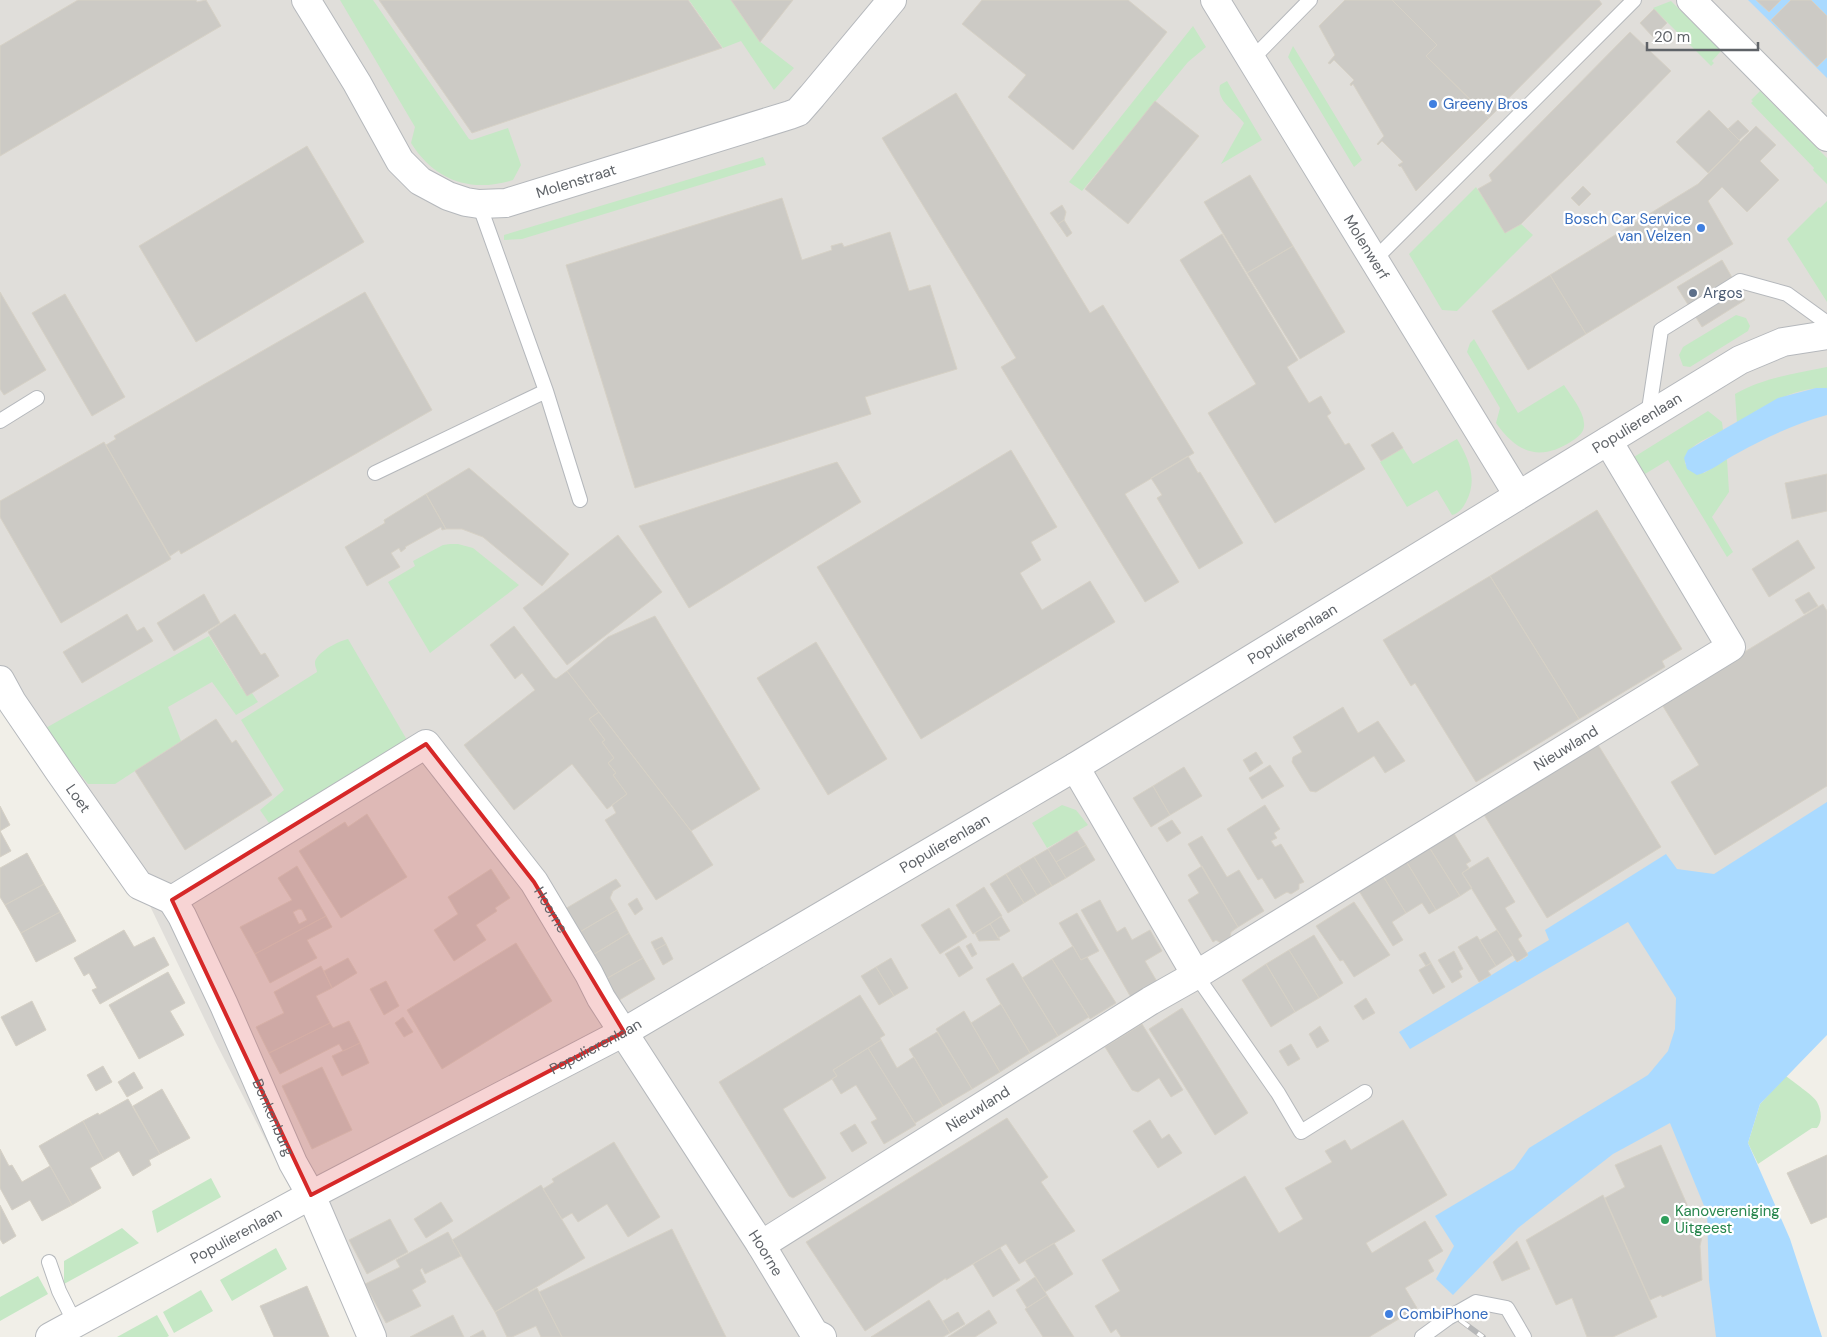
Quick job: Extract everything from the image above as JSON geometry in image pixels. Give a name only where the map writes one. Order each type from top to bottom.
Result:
[{"type":"street","name":"Molenstraat","points":[[306,0],[357,83],[400,161],[420,181],[448,196],[479,204],[506,203],[798,112],[892,0]]},
{"type":"street","name":"Molenwerf","points":[[1215,0],[1518,495]]},
{"type":"street","points":[[1691,0],[1827,137]]},
{"type":"street","name":"Populierenlaan","points":[[50,1337],[311,1196],[624,1032],[1075,767],[1740,360],[1783,342],[1827,335]]},
{"type":"street","name":"Nieuwland","points":[[761,1245],[1133,1012],[1731,647],[1608,441]]},
{"type":"street","name":"Loet","points":[[0,680],[12,702],[139,885],[172,900]]},
{"type":"street","name":"Hoorne","points":[[172,900],[426,744],[534,882],[602,998],[761,1245],[814,1333],[822,1337]]},
{"type":"street","points":[[1075,767],[1196,975]]},
{"type":"street","name":"Bonkenburg","points":[[172,900],[182,916],[203,960],[293,1163],[311,1196],[372,1337]]},
{"type":"lane","points":[[1251,60],[1310,0]]},
{"type":"lane","points":[[1374,260],[1634,0]]},
{"type":"lane","points":[[479,204],[546,390],[580,500]]},
{"type":"lane","points":[[1648,416],[1662,330],[1740,281],[1787,294],[1827,323]]},
{"type":"lane","points":[[375,473],[546,390]]},
{"type":"lane","points":[[0,421],[37,398]]},
{"type":"lane","points":[[1196,975],[1278,1093],[1301,1132],[1365,1092]]},
{"type":"lane","points":[[49,1262],[59,1291],[75,1323]]},
{"type":"lane","points":[[1422,1337],[1448,1318],[1476,1302],[1507,1308],[1524,1337]]},
{"type":"highlighted area","points":[[426,744],[534,882],[624,1032],[311,1195],[172,900]]},
{"type":"shaded area","points":[[0,0],[1827,0],[1827,928],[1717,1072],[1783,1337],[366,1337],[216,1043],[150,906],[0,700]]},
{"type":"green space","points":[[340,0],[373,0],[469,139],[472,140],[508,128],[521,165],[513,180],[498,184],[469,184],[455,181],[431,167],[411,143],[415,127]]},
{"type":"green space","points":[[689,0],[731,0],[759,41],[794,68],[774,90],[741,41],[723,48]]},
{"type":"green space","points":[[1671,1],[1721,51],[1712,61],[1714,63],[1711,66],[1653,8]]},
{"type":"green space","points":[[1193,26],[1206,47],[1188,62],[1082,191],[1069,182]]},
{"type":"green space","points":[[1293,46],[1362,160],[1354,167],[1288,57]]},
{"type":"green space","points":[[1227,81],[1262,140],[1221,164],[1244,123],[1223,101],[1220,85]]},
{"type":"green space","points":[[1760,91],[1827,158],[1827,184],[1751,103],[1753,101],[1751,100]]},
{"type":"green space","points":[[763,157],[766,165],[522,239],[504,240],[504,235]]},
{"type":"green space","points":[[1476,187],[1506,233],[1521,224],[1533,235],[1457,311],[1442,310],[1409,254]]},
{"type":"green space","points":[[1827,201],[1827,302],[1787,239]]},
{"type":"green space","points":[[1736,315],[1746,318],[1750,326],[1748,331],[1690,367],[1683,366],[1679,355],[1683,347]]},
{"type":"green space","points":[[1474,339],[1518,413],[1564,385],[1583,418],[1584,429],[1581,434],[1572,441],[1550,451],[1530,451],[1512,441],[1496,423],[1500,408],[1467,352],[1470,343]]},
{"type":"green space","points":[[1827,367],[1827,388],[1791,394],[1768,404],[1737,423],[1735,394],[1768,380]]},
{"type":"green space","points":[[1708,411],[1722,422],[1723,430],[1692,447],[1685,458],[1685,464],[1704,473],[1727,459],[1729,492],[1712,517],[1733,552],[1727,557],[1668,460],[1645,474],[1634,457]]},
{"type":"green space","points":[[1457,439],[1465,454],[1472,478],[1470,494],[1466,502],[1458,512],[1452,515],[1437,490],[1407,507],[1380,462],[1403,448],[1413,464]]},
{"type":"green space","points":[[450,544],[473,548],[519,585],[430,653],[388,582],[415,566],[413,561],[443,545]]},
{"type":"green space","points":[[209,636],[242,689],[248,687],[258,702],[236,715],[212,682],[168,707],[181,741],[115,784],[88,784],[44,729]]},
{"type":"green space","points":[[348,639],[407,740],[271,826],[260,810],[284,790],[241,720],[317,672],[315,664],[318,656],[333,645]]},
{"type":"green space","points":[[1062,805],[1076,810],[1088,825],[1047,848],[1032,823]]},
{"type":"green space","points":[[1786,1076],[1815,1099],[1820,1108],[1821,1119],[1817,1128],[1812,1128],[1758,1164],[1748,1143],[1760,1104]]},
{"type":"green space","points":[[211,1178],[221,1197],[157,1233],[152,1211]]},
{"type":"green space","points":[[122,1228],[139,1243],[64,1284],[64,1261]]},
{"type":"green space","points":[[276,1248],[287,1269],[232,1301],[220,1280]]},
{"type":"green space","points":[[38,1276],[48,1294],[0,1321],[0,1297]]},
{"type":"green space","points":[[201,1290],[213,1311],[174,1333],[163,1312]]},
{"type":"green space","points":[[157,1315],[169,1336],[117,1337]]},
{"type":"water","points":[[1748,0],[1827,0],[1827,78]]},
{"type":"water","points":[[1816,388],[1827,388],[1827,415],[1770,436],[1697,475],[1687,469],[1684,458],[1688,450],[1778,398]]},
{"type":"water","points":[[1827,802],[1827,1035],[1760,1104],[1748,1143],[1790,1239],[1822,1337],[1716,1337],[1709,1281],[1707,1213],[1670,1123],[1613,1154],[1518,1228],[1453,1295],[1436,1279],[1454,1246],[1435,1216],[1514,1169],[1529,1148],[1648,1075],[1668,1051],[1675,1029],[1676,998],[1628,922],[1410,1049],[1399,1032],[1516,960],[1518,962],[1528,956],[1527,953],[1549,940],[1545,930],[1666,854],[1677,869],[1714,874]]},
{"type":"building","points":[[78,0],[196,0],[197,2],[206,0],[221,26],[0,156],[0,46]]},
{"type":"building","points":[[379,0],[688,0],[722,48],[472,133]]},
{"type":"building","points":[[731,0],[793,0],[760,42]]},
{"type":"building","points":[[982,0],[1128,0],[1167,32],[1073,150],[1008,97],[1026,75],[962,24]]},
{"type":"building","points":[[1345,0],[1392,0],[1437,45],[1426,56],[1489,118],[1416,191],[1401,166],[1398,165],[1403,162],[1382,141],[1377,144],[1384,136],[1353,84],[1351,86],[1350,84],[1354,80],[1334,60],[1330,64],[1328,63],[1335,55],[1319,26]]},
{"type":"building","points":[[1392,0],[1599,0],[1602,4],[1489,118],[1426,56],[1437,45]]},
{"type":"building","points":[[1756,0],[1781,0],[1769,12]]},
{"type":"building","points":[[1791,0],[1811,0],[1827,16],[1827,57],[1817,67],[1771,20]]},
{"type":"building","points":[[1654,9],[1667,23],[1653,37],[1640,23]]},
{"type":"building","points":[[1630,32],[1671,71],[1521,224],[1505,233],[1478,189],[1492,181],[1489,175]]},
{"type":"building","points":[[956,93],[1090,313],[1103,305],[1194,453],[1125,494],[1179,582],[1145,602],[1001,367],[1016,358],[882,138]]},
{"type":"building","points":[[1155,101],[1199,136],[1128,224],[1085,189]]},
{"type":"building","points":[[1709,110],[1740,141],[1708,173],[1676,142]]},
{"type":"building","points":[[1738,120],[1749,131],[1739,140],[1728,129]]},
{"type":"building","points":[[1756,126],[1776,145],[1760,161],[1779,180],[1747,212],[1722,187],[1708,201],[1733,244],[1586,334],[1550,275],[1698,184]]},
{"type":"building","points":[[307,146],[364,242],[196,342],[139,246]]},
{"type":"building","points":[[1250,175],[1293,246],[1247,273],[1204,202]]},
{"type":"building","points":[[1583,186],[1591,194],[1579,206],[1571,198]]},
{"type":"building","points":[[782,198],[802,260],[832,250],[831,246],[842,243],[844,247],[890,232],[909,291],[930,285],[957,369],[865,397],[871,414],[635,488],[566,265]]},
{"type":"building","points":[[1062,205],[1066,212],[1064,220],[1058,224],[1050,213]]},
{"type":"building","points":[[1064,220],[1072,233],[1067,237],[1058,224]]},
{"type":"building","points":[[1222,234],[1298,360],[1287,367],[1309,403],[1321,396],[1331,413],[1327,416],[1345,445],[1349,443],[1365,469],[1275,523],[1208,413],[1256,384],[1180,260]]},
{"type":"building","points":[[1293,246],[1345,332],[1300,359],[1247,273]]},
{"type":"building","points":[[1722,260],[1745,300],[1702,327],[1677,287]]},
{"type":"building","points":[[1550,275],[1586,334],[1528,370],[1492,311]]},
{"type":"building","points":[[0,292],[46,370],[4,395],[0,389]]},
{"type":"building","points":[[365,292],[432,410],[181,554],[179,550],[170,556],[106,445],[116,439],[114,436]]},
{"type":"building","points":[[65,294],[125,397],[92,416],[32,313]]},
{"type":"building","points":[[1393,432],[1403,448],[1381,461],[1371,445]]},
{"type":"building","points":[[104,442],[171,559],[61,623],[0,517],[0,501]]},
{"type":"building","points":[[1011,450],[1057,527],[1031,542],[1041,560],[1020,573],[1042,610],[1090,581],[1115,622],[921,739],[817,567]]},
{"type":"building","points":[[1188,456],[1198,473],[1200,472],[1243,543],[1199,569],[1157,498],[1162,495],[1151,478]]},
{"type":"building","points":[[837,462],[861,502],[689,608],[639,526]]},
{"type":"building","points":[[469,468],[569,554],[542,586],[483,537],[462,529],[446,529],[426,494]]},
{"type":"building","points":[[1827,474],[1827,511],[1792,519],[1785,483]]},
{"type":"building","points":[[426,494],[446,529],[442,530],[441,527],[405,547],[401,552],[399,548],[391,553],[400,567],[367,586],[345,547],[385,523],[384,520]]},
{"type":"building","points":[[1597,510],[1682,649],[1662,661],[1665,667],[1579,719],[1490,576]]},
{"type":"building","points":[[618,535],[662,592],[567,665],[523,608]]},
{"type":"building","points":[[1798,540],[1815,568],[1769,597],[1752,569]]},
{"type":"building","points":[[1490,576],[1579,719],[1476,782],[1415,683],[1411,686],[1383,640]]},
{"type":"building","points":[[1809,592],[1818,606],[1804,614],[1795,600]]},
{"type":"building","points":[[204,594],[220,623],[174,651],[157,623]]},
{"type":"building","points":[[1823,604],[1827,611],[1827,786],[1715,855],[1671,782],[1699,765],[1661,703]]},
{"type":"building","points":[[127,614],[137,631],[144,627],[153,641],[82,683],[63,652]]},
{"type":"building","points":[[235,614],[261,655],[265,653],[279,676],[247,696],[208,632]]},
{"type":"building","points":[[655,616],[760,789],[691,831],[567,671],[608,637]]},
{"type":"building","points":[[514,626],[553,677],[556,679],[567,671],[599,712],[589,719],[605,740],[602,742],[614,758],[608,763],[616,773],[613,775],[627,794],[607,809],[572,764],[514,810],[464,745],[535,690],[522,673],[515,679],[490,645]]},
{"type":"building","points":[[816,642],[887,759],[828,795],[757,678]]},
{"type":"building","points":[[1343,707],[1358,733],[1378,721],[1405,761],[1385,773],[1374,756],[1316,792],[1310,791],[1292,762],[1293,757],[1302,752],[1293,737]]},
{"type":"building","points":[[599,712],[691,831],[713,865],[656,900],[605,820],[616,813],[612,805],[627,794],[613,775],[616,773],[608,763],[614,758],[602,742],[605,740],[589,719]]},
{"type":"building","points":[[216,719],[232,743],[236,740],[272,795],[185,850],[135,771]]},
{"type":"building","points":[[1597,743],[1661,847],[1547,918],[1483,813]]},
{"type":"building","points":[[1256,752],[1263,763],[1250,772],[1243,760]]},
{"type":"building","points":[[1270,765],[1284,786],[1262,799],[1249,778]]},
{"type":"building","points":[[1184,767],[1202,796],[1170,815],[1153,786]]},
{"type":"building","points":[[1153,786],[1170,815],[1151,827],[1133,798]]},
{"type":"building","points":[[1265,805],[1280,829],[1274,833],[1277,838],[1271,841],[1275,847],[1281,844],[1304,882],[1299,884],[1299,889],[1291,894],[1287,892],[1275,899],[1262,878],[1258,880],[1227,829]]},
{"type":"building","points":[[0,806],[10,825],[0,831]]},
{"type":"building","points":[[367,814],[407,877],[341,918],[299,851],[345,822],[348,827]]},
{"type":"building","points":[[1172,820],[1181,833],[1167,842],[1158,828]]},
{"type":"building","points":[[0,831],[11,851],[0,857]]},
{"type":"building","points":[[1077,831],[1086,845],[1056,862],[1048,849]]},
{"type":"building","points":[[1453,832],[1471,861],[1466,864],[1469,868],[1462,873],[1472,888],[1460,896],[1429,847]]},
{"type":"building","points":[[1202,836],[1227,877],[1239,870],[1264,911],[1238,927],[1188,844]]},
{"type":"building","points":[[1086,845],[1095,860],[1066,878],[1056,862]]},
{"type":"building","points":[[1429,847],[1460,896],[1436,910],[1406,861]]},
{"type":"building","points":[[1048,849],[1066,878],[1052,886],[1034,857]]},
{"type":"building","points":[[27,853],[44,884],[5,905],[0,897],[0,868]]},
{"type":"building","points":[[1034,857],[1052,886],[1037,895],[1019,866]]},
{"type":"building","points":[[1488,857],[1515,902],[1505,908],[1522,936],[1518,939],[1528,955],[1517,962],[1462,873]]},
{"type":"building","points":[[1406,861],[1436,910],[1429,914],[1422,903],[1406,913],[1383,876]]},
{"type":"building","points":[[297,866],[326,916],[255,954],[240,927],[292,900],[278,878]],"holes":[[[299,909],[302,910],[307,920],[299,924],[293,912]]]},
{"type":"building","points":[[1019,866],[1037,895],[1024,903],[1006,874]]},
{"type":"building","points":[[1202,866],[1238,927],[1231,932],[1230,937],[1221,943],[1216,940],[1213,942],[1188,900],[1199,893],[1188,875]]},
{"type":"building","points":[[491,869],[510,898],[495,908],[497,911],[476,925],[486,940],[454,961],[434,930],[458,914],[448,897]]},
{"type":"building","points":[[1006,874],[1024,903],[1008,913],[990,884]]},
{"type":"building","points":[[1383,876],[1406,913],[1392,922],[1403,940],[1393,946],[1359,891]]},
{"type":"building","points":[[616,879],[621,886],[613,891],[610,898],[617,910],[578,933],[565,909]]},
{"type":"building","points":[[44,884],[60,912],[21,933],[5,905]]},
{"type":"building","points":[[984,887],[1002,916],[973,934],[956,905]]},
{"type":"building","points":[[637,898],[643,909],[635,915],[628,904]]},
{"type":"building","points":[[1100,900],[1117,932],[1125,927],[1132,940],[1150,930],[1162,951],[1145,961],[1159,985],[1133,1001],[1081,910]]},
{"type":"building","points":[[1354,902],[1390,955],[1354,977],[1343,960],[1340,961],[1316,926]]},
{"type":"building","points":[[949,908],[967,937],[940,954],[921,925]]},
{"type":"building","points":[[617,910],[629,933],[591,956],[578,933]]},
{"type":"building","points":[[60,912],[76,941],[36,962],[21,933]]},
{"type":"building","points":[[1077,913],[1099,951],[1081,960],[1059,923]]},
{"type":"building","points":[[326,916],[332,927],[307,940],[317,958],[270,983],[255,954]]},
{"type":"building","points":[[1001,916],[1010,931],[998,938],[990,924]]},
{"type":"building","points":[[990,924],[1000,940],[979,941],[975,933]]},
{"type":"building","points":[[124,930],[134,947],[154,937],[169,965],[100,1004],[92,990],[97,988],[89,973],[84,976],[74,958]]},
{"type":"building","points":[[1497,930],[1513,955],[1496,966],[1480,940]]},
{"type":"building","points":[[629,933],[643,958],[604,980],[591,956]]},
{"type":"building","points":[[1314,935],[1343,983],[1319,998],[1289,950]]},
{"type":"building","points":[[1477,936],[1496,966],[1488,971],[1491,975],[1479,982],[1458,947]]},
{"type":"building","points":[[662,937],[666,944],[655,950],[651,942]]},
{"type":"building","points":[[516,943],[552,1001],[442,1069],[407,1010]]},
{"type":"building","points":[[971,943],[977,954],[972,957],[966,946]]},
{"type":"building","points":[[666,944],[673,959],[663,965],[655,950]]},
{"type":"building","points":[[959,946],[973,968],[959,977],[945,954]]},
{"type":"building","points":[[1073,946],[1081,960],[1087,957],[1116,1003],[1090,1019],[1052,959]]},
{"type":"building","points":[[1289,950],[1319,998],[1295,1012],[1266,964]]},
{"type":"building","points":[[1454,951],[1463,969],[1459,971],[1462,977],[1452,983],[1438,960]]},
{"type":"building","points":[[1425,952],[1431,963],[1426,966],[1419,955]]},
{"type":"building","points":[[348,958],[357,973],[332,988],[324,971]]},
{"type":"building","points":[[643,958],[655,979],[616,1002],[604,980]]},
{"type":"building","points":[[891,958],[908,988],[894,996],[876,967]]},
{"type":"building","points":[[1052,959],[1089,1017],[1058,1036],[1022,978]]},
{"type":"building","points":[[1013,963],[1058,1036],[1030,1053],[986,979]]},
{"type":"building","points":[[1431,963],[1445,987],[1433,994],[1419,970]]},
{"type":"building","points":[[1266,964],[1295,1012],[1271,1027],[1242,980]]},
{"type":"building","points":[[321,966],[332,988],[316,996],[330,1023],[269,1053],[256,1027],[284,1013],[274,992]]},
{"type":"building","points":[[876,967],[894,996],[879,1005],[861,976]]},
{"type":"building","points":[[168,972],[185,1003],[170,1011],[184,1035],[139,1059],[109,1005]]},
{"type":"building","points":[[386,981],[399,1006],[384,1015],[370,989]]},
{"type":"building","points":[[860,995],[885,1035],[880,1038],[881,1040],[833,1070],[837,1076],[783,1109],[826,1178],[793,1198],[789,1196],[719,1082]]},
{"type":"building","points":[[1366,998],[1375,1013],[1363,1020],[1354,1006]]},
{"type":"building","points":[[32,1001],[46,1030],[16,1046],[1,1017]]},
{"type":"building","points":[[1001,1004],[1030,1053],[1000,1072],[971,1023]]},
{"type":"building","points":[[1182,1008],[1248,1113],[1215,1135],[1149,1029]]},
{"type":"building","points":[[964,1011],[1000,1072],[972,1089],[936,1029]]},
{"type":"building","points":[[403,1017],[413,1032],[404,1037],[395,1023]]},
{"type":"building","points":[[349,1021],[360,1043],[343,1051],[339,1044],[280,1074],[269,1053],[330,1023],[333,1028]]},
{"type":"building","points":[[1142,1024],[1183,1090],[1171,1097],[1159,1078],[1138,1092],[1132,1090],[1105,1047]]},
{"type":"building","points":[[1320,1026],[1329,1041],[1317,1048],[1309,1034]]},
{"type":"building","points":[[937,1032],[972,1089],[943,1106],[909,1049]]},
{"type":"building","points":[[881,1040],[897,1068],[914,1057],[943,1106],[915,1123],[868,1048]]},
{"type":"building","points":[[360,1043],[369,1063],[342,1076],[332,1056]]},
{"type":"building","points":[[1291,1044],[1300,1059],[1288,1066],[1279,1051]]},
{"type":"building","points":[[868,1048],[916,1125],[884,1144],[871,1122],[877,1119],[856,1085],[841,1094],[832,1079],[837,1076],[833,1070]]},
{"type":"building","points":[[103,1066],[112,1082],[96,1091],[87,1075]]},
{"type":"building","points":[[322,1067],[352,1130],[312,1149],[282,1086]]},
{"type":"building","points":[[134,1072],[143,1088],[127,1097],[118,1082]]},
{"type":"building","points":[[162,1089],[190,1138],[160,1154],[133,1106]]},
{"type":"building","points":[[128,1099],[160,1154],[149,1160],[151,1165],[133,1176],[119,1151],[104,1160],[83,1121],[98,1113],[99,1115]]},
{"type":"building","points":[[1007,1118],[1048,1177],[1041,1182],[1075,1231],[1019,1264],[1006,1244],[946,1280],[946,1278],[865,1331],[806,1242]]},
{"type":"building","points":[[1150,1120],[1162,1139],[1169,1134],[1182,1153],[1158,1168],[1133,1131]]},
{"type":"building","points":[[1403,1120],[1447,1195],[1366,1243],[1372,1253],[1425,1221],[1443,1251],[1428,1260],[1434,1271],[1405,1288],[1417,1308],[1369,1337],[1121,1337],[1116,1329],[1111,1333],[1095,1306],[1120,1291],[1102,1260],[1245,1176],[1279,1233],[1303,1219],[1285,1188],[1332,1162],[1325,1151],[1345,1140],[1351,1150]]},
{"type":"building","points":[[83,1121],[104,1160],[90,1168],[101,1188],[72,1205],[39,1146]]},
{"type":"building","points":[[855,1124],[867,1143],[852,1152],[840,1133]]},
{"type":"building","points":[[614,1142],[660,1217],[628,1237],[607,1204],[578,1222],[572,1213],[562,1219],[543,1189],[554,1182],[552,1179]]},
{"type":"building","points":[[1661,1145],[1692,1216],[1688,1218],[1693,1229],[1703,1232],[1700,1246],[1702,1280],[1662,1297],[1661,1295],[1650,1300],[1605,1198],[1625,1187],[1615,1165]]},
{"type":"building","points":[[0,1149],[9,1166],[12,1165],[22,1182],[50,1166],[72,1205],[42,1221],[30,1200],[12,1210],[0,1188]]},
{"type":"building","points":[[1827,1155],[1827,1217],[1811,1224],[1787,1173]]},
{"type":"building","points":[[541,1185],[585,1258],[495,1312],[452,1240]]},
{"type":"building","points":[[1603,1195],[1657,1317],[1613,1337],[1587,1337],[1572,1298],[1556,1305],[1526,1240]]},
{"type":"building","points":[[441,1202],[453,1221],[426,1238],[414,1219]]},
{"type":"building","points":[[0,1205],[16,1236],[3,1244],[0,1239]]},
{"type":"building","points":[[390,1219],[408,1252],[367,1274],[349,1240]]},
{"type":"building","points":[[672,1229],[726,1337],[562,1337],[539,1292]]},
{"type":"building","points":[[448,1232],[461,1256],[425,1274],[422,1268],[420,1270],[426,1282],[412,1290],[421,1306],[386,1323],[365,1284],[400,1267],[396,1260]]},
{"type":"building","points":[[1517,1241],[1530,1269],[1502,1281],[1493,1262]]},
{"type":"building","points":[[1054,1243],[1073,1274],[1045,1292],[1025,1260]]},
{"type":"building","points":[[1000,1248],[1020,1280],[993,1297],[973,1264]]},
{"type":"building","points":[[1035,1277],[1047,1295],[1027,1308],[1016,1290]]},
{"type":"building","points":[[307,1286],[329,1337],[274,1337],[260,1306]]},
{"type":"building","points":[[537,1288],[562,1337],[541,1337],[536,1326],[512,1337],[507,1337],[495,1312]]},
{"type":"building","points":[[1047,1295],[1074,1337],[1043,1337],[1025,1309]]},
{"type":"building","points":[[929,1300],[950,1333],[943,1337],[871,1337]]},
{"type":"building","points":[[989,1310],[997,1323],[975,1337],[948,1337]]},
{"type":"building","points":[[958,1312],[965,1324],[950,1333],[943,1321]]},
{"type":"building","points":[[453,1315],[464,1337],[410,1337]]},
{"type":"building","points":[[483,1330],[486,1337],[470,1337]]},
{"type":"railway","points":[[1460,1320],[1483,1337]]},
{"type":"place","name":"Greeny Bros","points":[[1433,104]]},
{"type":"place","name":"Bosch Car Service van Velzen","points":[[1701,228]]},
{"type":"place","name":"Argos","points":[[1693,293]]},
{"type":"place","name":"Kanovereniging Uitgeest","points":[[1665,1220]]},
{"type":"place","name":"CombiPhone","points":[[1389,1314]]}]
